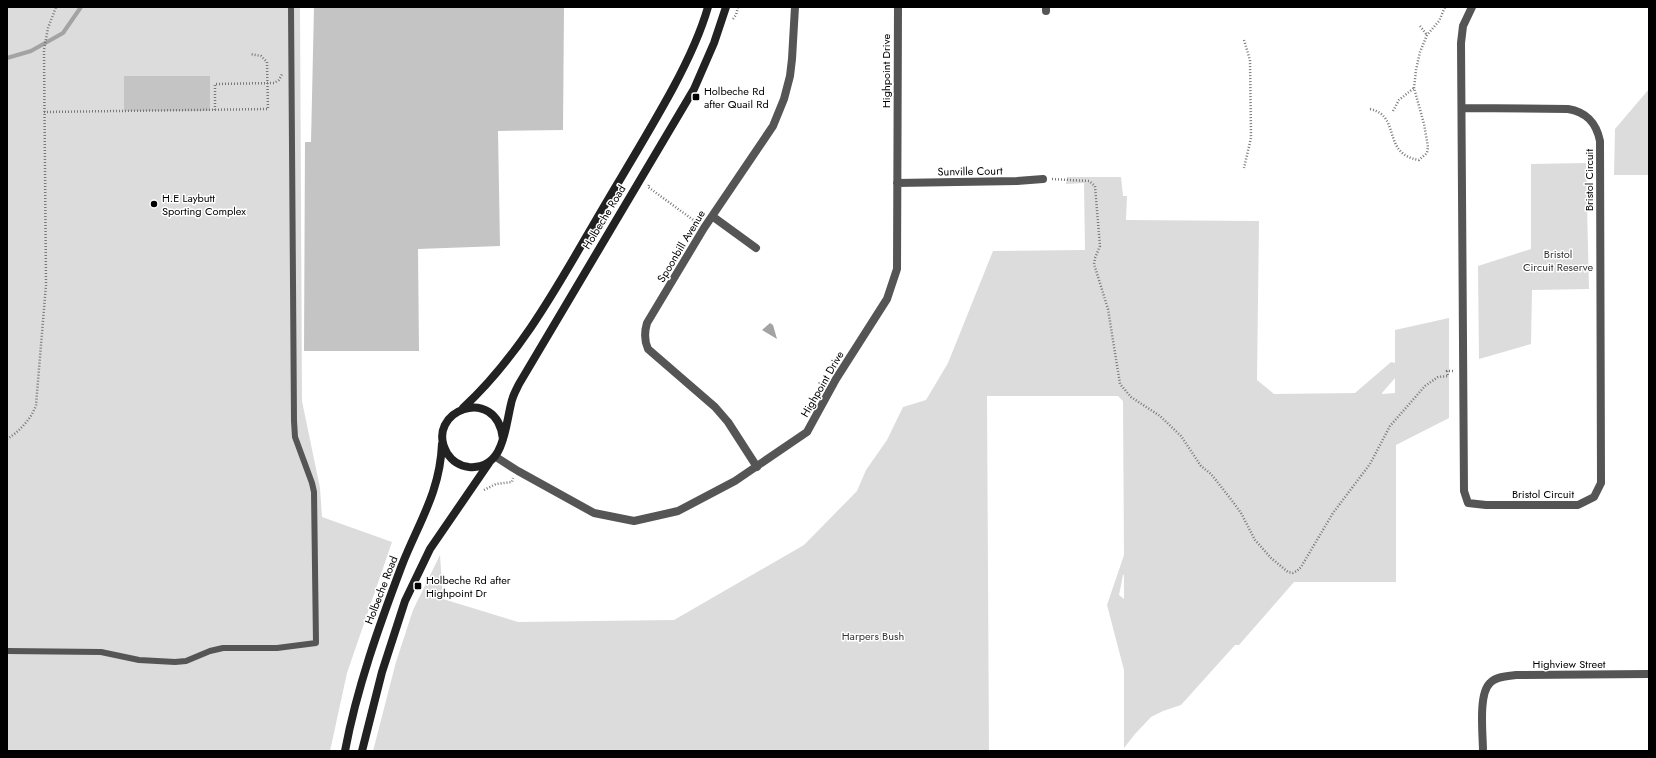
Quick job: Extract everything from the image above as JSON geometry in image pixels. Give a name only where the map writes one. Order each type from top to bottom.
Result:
[{"type":"street","name":"Holbeche Road","points":[[462,408],[484,389],[504,365],[548,299],[656,120],[684,69],[698,37],[708,7]]},
{"type":"street","name":"Holbeche Road","points":[[503,439],[511,403],[519,384],[694,89],[714,44],[726,7]]},
{"type":"street","name":"Spoonbill Avenue","points":[[757,467],[728,422],[715,408],[648,349],[644,341],[644,332],[647,323],[704,228],[773,126],[784,99],[792,59],[795,7]]},
{"type":"street","name":"Highpoint Drive","points":[[493,459],[518,471],[594,513],[634,521],[678,511],[735,481],[807,432],[836,379],[887,299],[897,269],[898,7]]},
{"type":"street","name":"Bristol Circuit","points":[[1462,108],[1568,108],[1591,119],[1598,131],[1600,141],[1601,483],[1594,497],[1578,505],[1486,505],[1468,503],[1464,491],[1462,108],[1462,32],[1465,20],[1472,7]]},
{"type":"street","name":"Sunville Court","points":[[897,183],[1017,181],[1043,178]]},
{"type":"street","points":[[712,216],[756,248]]},
{"type":"street","points":[[362,751],[382,672],[405,601],[430,549],[501,448],[503,439],[502,429],[497,420],[482,408],[462,408],[447,420],[443,429],[442,440],[444,449],[449,457],[456,463],[465,467],[474,468],[482,466],[493,459]]},
{"type":"street","name":"Holbeche Road","points":[[345,751],[358,694],[378,627],[410,545],[435,489],[439,472],[442,440]]},
{"type":"street","name":"Highview Street","points":[[1483,751],[1482,702],[1485,688],[1490,682],[1502,677],[1516,675],[1649,674]]},
{"type":"lane","points":[[7,651],[101,652],[112,653],[139,660],[175,662],[186,661],[210,651],[223,648],[277,648],[316,643],[314,492],[295,437],[294,421],[291,7]]},
{"type":"path","points":[[7,439],[15,434],[34,412],[36,405],[46,285],[44,50],[48,28],[56,7]]},
{"type":"path","points":[[1370,109],[1380,113],[1385,118],[1390,126],[1396,147],[1408,157],[1419,160],[1427,153],[1428,147],[1424,124],[1414,88],[1420,52],[1426,35],[1438,21],[1445,7]]},
{"type":"path","points":[[1420,26],[1426,35]]},
{"type":"path","points":[[1244,40],[1250,60],[1251,130],[1251,138],[1244,168]]},
{"type":"path","points":[[44,112],[268,109],[266,59],[261,56],[250,54]]},
{"type":"path","points":[[215,110],[215,84],[274,83],[279,80],[283,69]]},
{"type":"path","points":[[1393,111],[1399,100],[1414,88]]},
{"type":"path","points":[[1043,178],[1089,181],[1095,186],[1100,246],[1094,264],[1108,309],[1120,384],[1130,396],[1160,416],[1182,436],[1202,466],[1216,479],[1241,513],[1256,540],[1271,558],[1288,572],[1298,572],[1333,512],[1362,476],[1379,449],[1390,426],[1397,417],[1425,386],[1438,377],[1448,376],[1447,371],[1456,371]]},
{"type":"path","points":[[648,187],[704,228]]},
{"type":"path","points":[[479,494],[496,484],[512,482],[518,471]]},
{"type":"green space","name":"H.E Laybutt Sporting Complex","points":[[7,7],[300,7],[302,401],[320,488],[322,517],[392,542],[347,673],[330,751],[7,751]]},
{"type":"green space","points":[[1649,89],[1649,175],[1614,175],[1615,129]]},
{"type":"green space","name":"Bristol Circuit Reserve","points":[[1586,163],[1589,289],[1532,290],[1531,344],[1479,359],[1478,266],[1531,249],[1531,164]]},
{"type":"green space","name":"Harpers Bush","points":[[1067,177],[1121,177],[1123,196],[1127,196],[1126,220],[1259,221],[1257,380],[1274,394],[1355,393],[1391,362],[1395,363],[1395,330],[1449,318],[1449,418],[1396,445],[1396,582],[1294,582],[1239,645],[1235,645],[1181,705],[1151,717],[1124,748],[1124,670],[1107,605],[1124,555],[1123,401],[1118,396],[987,396],[989,751],[373,751],[396,662],[413,610],[440,555],[443,599],[518,622],[674,620],[804,545],[857,491],[866,470],[887,440],[903,407],[926,400],[948,363],[993,251],[1085,250],[1084,183],[1066,184]],"holes":[[[1395,378],[1395,393],[1382,394],[1382,393]],[[1124,575],[1124,599],[1119,595]]]},
{"type":"shaded area","points":[[770,323],[773,325],[777,339],[762,330]]},
{"type":"building","points":[[314,7],[564,7],[563,130],[498,131],[500,246],[418,249],[419,351],[304,351],[305,142],[311,142]]},
{"type":"building","points":[[124,76],[210,76],[210,111],[124,111]]},
{"type":"waterway","points":[[7,58],[31,51],[63,33],[81,7]]},
{"type":"place","name":"Holbeche Rd after Quail Rd","points":[[696,97]]},
{"type":"place","name":"H.E Laybutt Sporting Complex","points":[[154,204]]},
{"type":"place","name":"Holbeche Rd after Highpoint Dr","points":[[418,586]]}]
